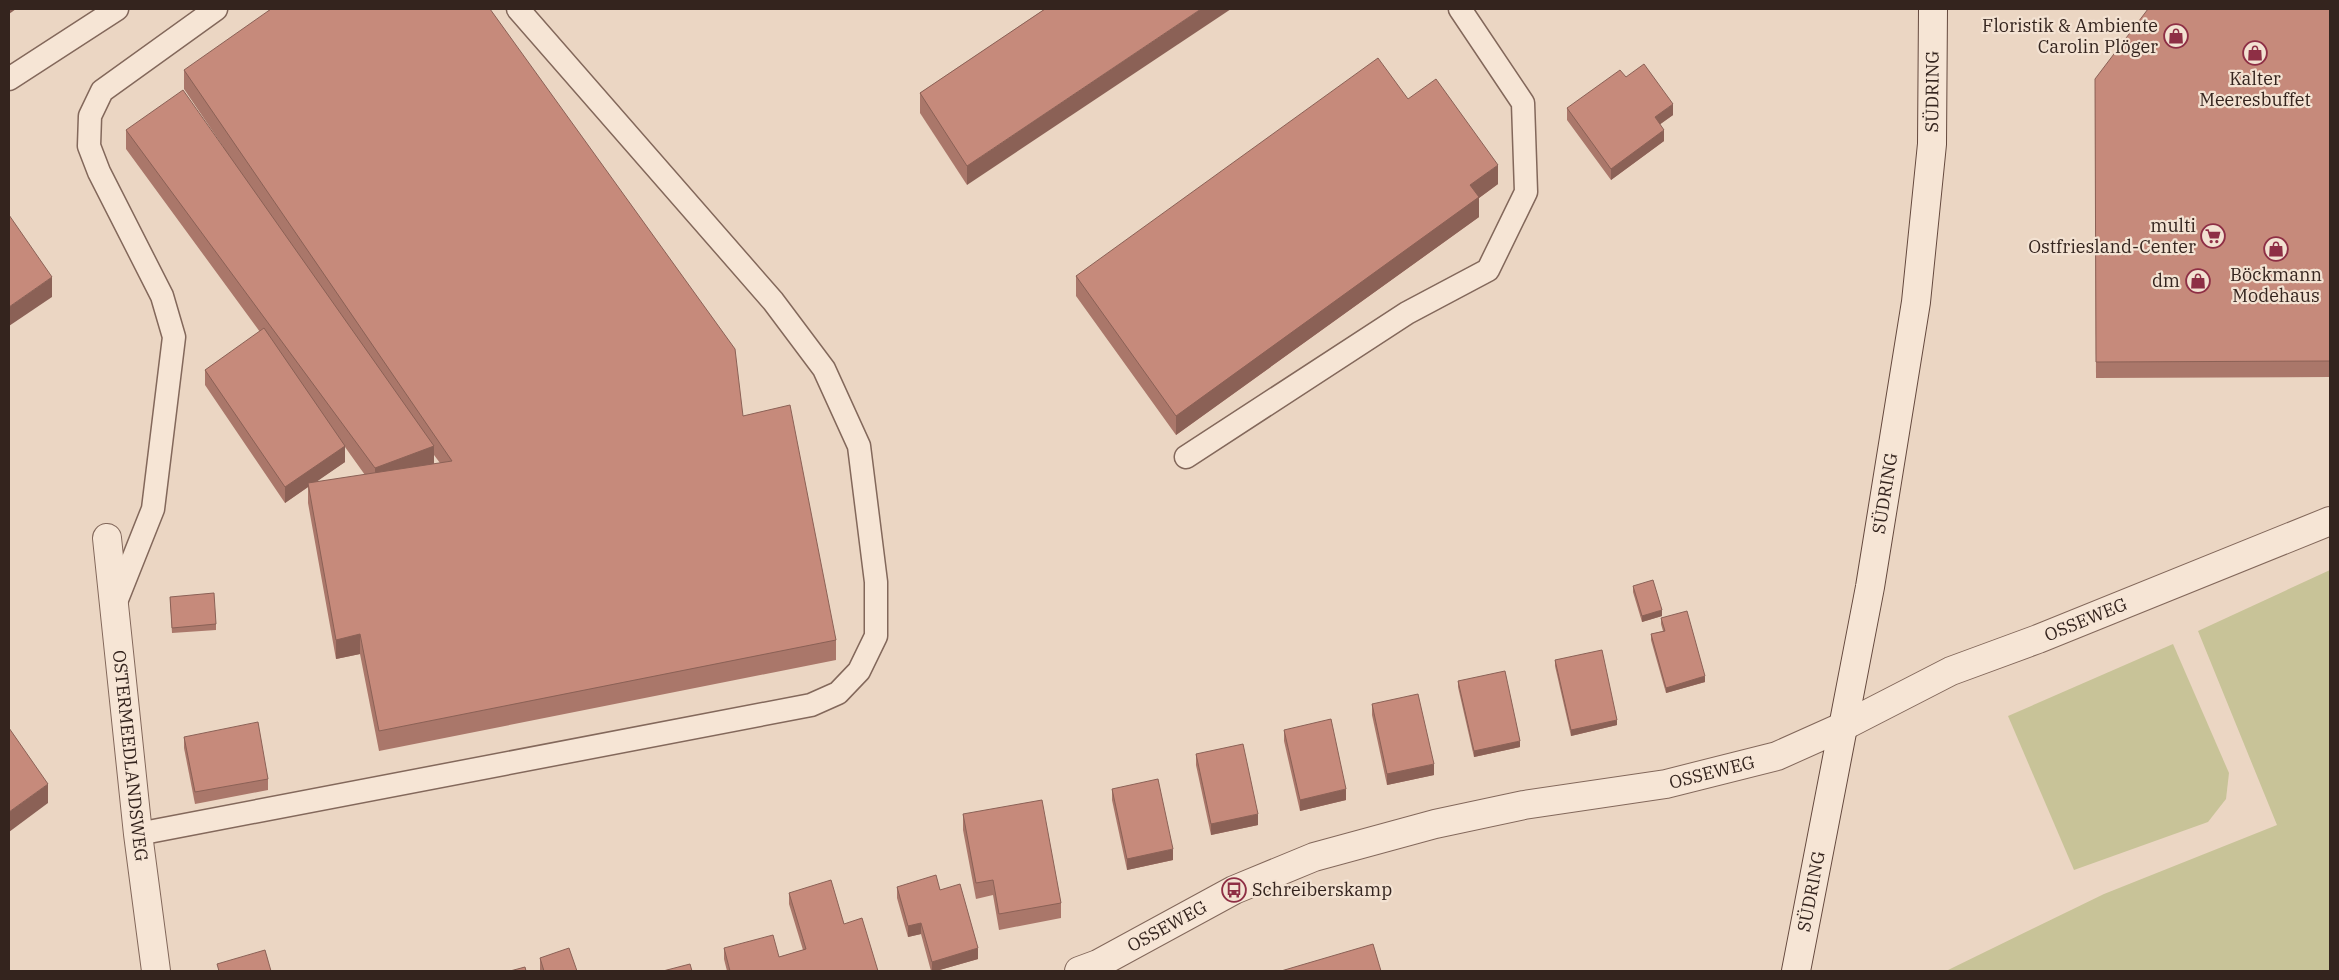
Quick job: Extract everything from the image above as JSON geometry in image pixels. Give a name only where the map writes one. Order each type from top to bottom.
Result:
[{"type":"street","name":"SÜDRING","points":[[1796,971],[1870,587],[1916,302],[1932,144],[1933,9]]},
{"type":"street","name":"OSSEWEG","points":[[1079,971],[1113,956],[1234,890],[1314,857],[1436,824],[1511,808],[1666,784],[1777,756],[1844,726],[1951,671],[2038,639],[2330,521]]},
{"type":"street","name":"OSTERMEEDLANDSWEG","points":[[106,538],[138,834],[156,971]]},
{"type":"lane","points":[[9,79],[117,9]]},
{"type":"lane","points":[[114,609],[153,509],[174,337],[162,296],[99,172],[89,146],[90,116],[102,91],[216,9]]},
{"type":"lane","points":[[138,834],[811,705],[838,692],[859,671],[876,636],[876,582],[859,446],[824,369],[773,301],[518,9]]},
{"type":"lane","points":[[1186,457],[1407,313],[1488,270],[1526,192],[1523,103],[1460,9]]},
{"type":"shaded area","points":[[2330,570],[2330,971],[1946,971],[2104,894],[2277,825],[2198,631]]},
{"type":"shaded area","points":[[2173,644],[2229,773],[2226,799],[2208,822],[2074,870],[2008,716]]},
{"type":"building","points":[[271,9],[490,9],[735,349],[743,416],[790,405],[836,640],[379,731],[360,634],[336,640],[308,483],[452,461],[184,70]]},
{"type":"building","points":[[1045,9],[1201,9],[967,166],[920,93]]},
{"type":"building","name":"multi Ostfriesland-Center","points":[[2148,9],[2330,9],[2330,361],[2096,362],[2095,79]]},
{"type":"building","points":[[1378,58],[1408,99],[1436,79],[1498,165],[1470,185],[1479,197],[1176,416],[1076,276]]},
{"type":"building","points":[[1644,64],[1673,104],[1655,117],[1664,130],[1611,169],[1567,108],[1620,70],[1626,77]]},
{"type":"building","points":[[183,90],[434,446],[375,468],[126,130]]},
{"type":"building","points":[[9,215],[52,277],[9,307]]},
{"type":"building","points":[[264,328],[345,446],[285,487],[205,370]]},
{"type":"building","points":[[1653,580],[1662,610],[1642,616],[1633,586]]},
{"type":"building","points":[[214,593],[216,624],[172,628],[170,597]]},
{"type":"building","points":[[1687,611],[1705,676],[1666,688],[1651,634],[1665,631],[1661,618]]},
{"type":"building","points":[[1602,650],[1617,720],[1571,730],[1555,660]]},
{"type":"building","points":[[1505,671],[1520,741],[1474,751],[1458,681]]},
{"type":"building","points":[[1418,694],[1434,764],[1387,774],[1372,704]]},
{"type":"building","points":[[1331,719],[1346,789],[1300,800],[1284,730]]},
{"type":"building","points":[[258,722],[268,779],[195,792],[184,737]]},
{"type":"building","points":[[9,728],[48,784],[9,812]]},
{"type":"building","points":[[1243,744],[1258,814],[1211,824],[1196,754]]},
{"type":"building","points":[[1158,779],[1173,849],[1127,859],[1112,789]]},
{"type":"building","points":[[1042,800],[1061,903],[999,914],[993,880],[976,883],[963,814]]},
{"type":"building","points":[[936,875],[940,890],[960,884],[978,948],[932,962],[921,923],[908,926],[897,887]]},
{"type":"building","points":[[831,880],[844,924],[862,918],[878,971],[730,971],[724,948],[773,935],[779,957],[806,949],[789,893]]},
{"type":"building","points":[[1373,944],[1381,971],[1281,971]]},
{"type":"building","points":[[569,948],[577,971],[544,971],[540,958]]},
{"type":"building","points":[[265,950],[271,971],[219,971],[217,964]]},
{"type":"building","points":[[690,964],[692,971],[663,971]]},
{"type":"building","points":[[525,967],[526,971],[510,971]]},
{"type":"place","name":"Floristik & Ambiente Carolin Plöger","points":[[2176,36]]},
{"type":"place","name":"Kalter Meeresbuffet","points":[[2255,53]]},
{"type":"place","name":"multi Ostfriesland-Center","points":[[2213,236]]},
{"type":"place","name":"Böckmann Modehaus","points":[[2276,249]]},
{"type":"place","name":"dm","points":[[2198,281]]},
{"type":"place","name":"Schreiberskamp","points":[[1234,890]]}]
